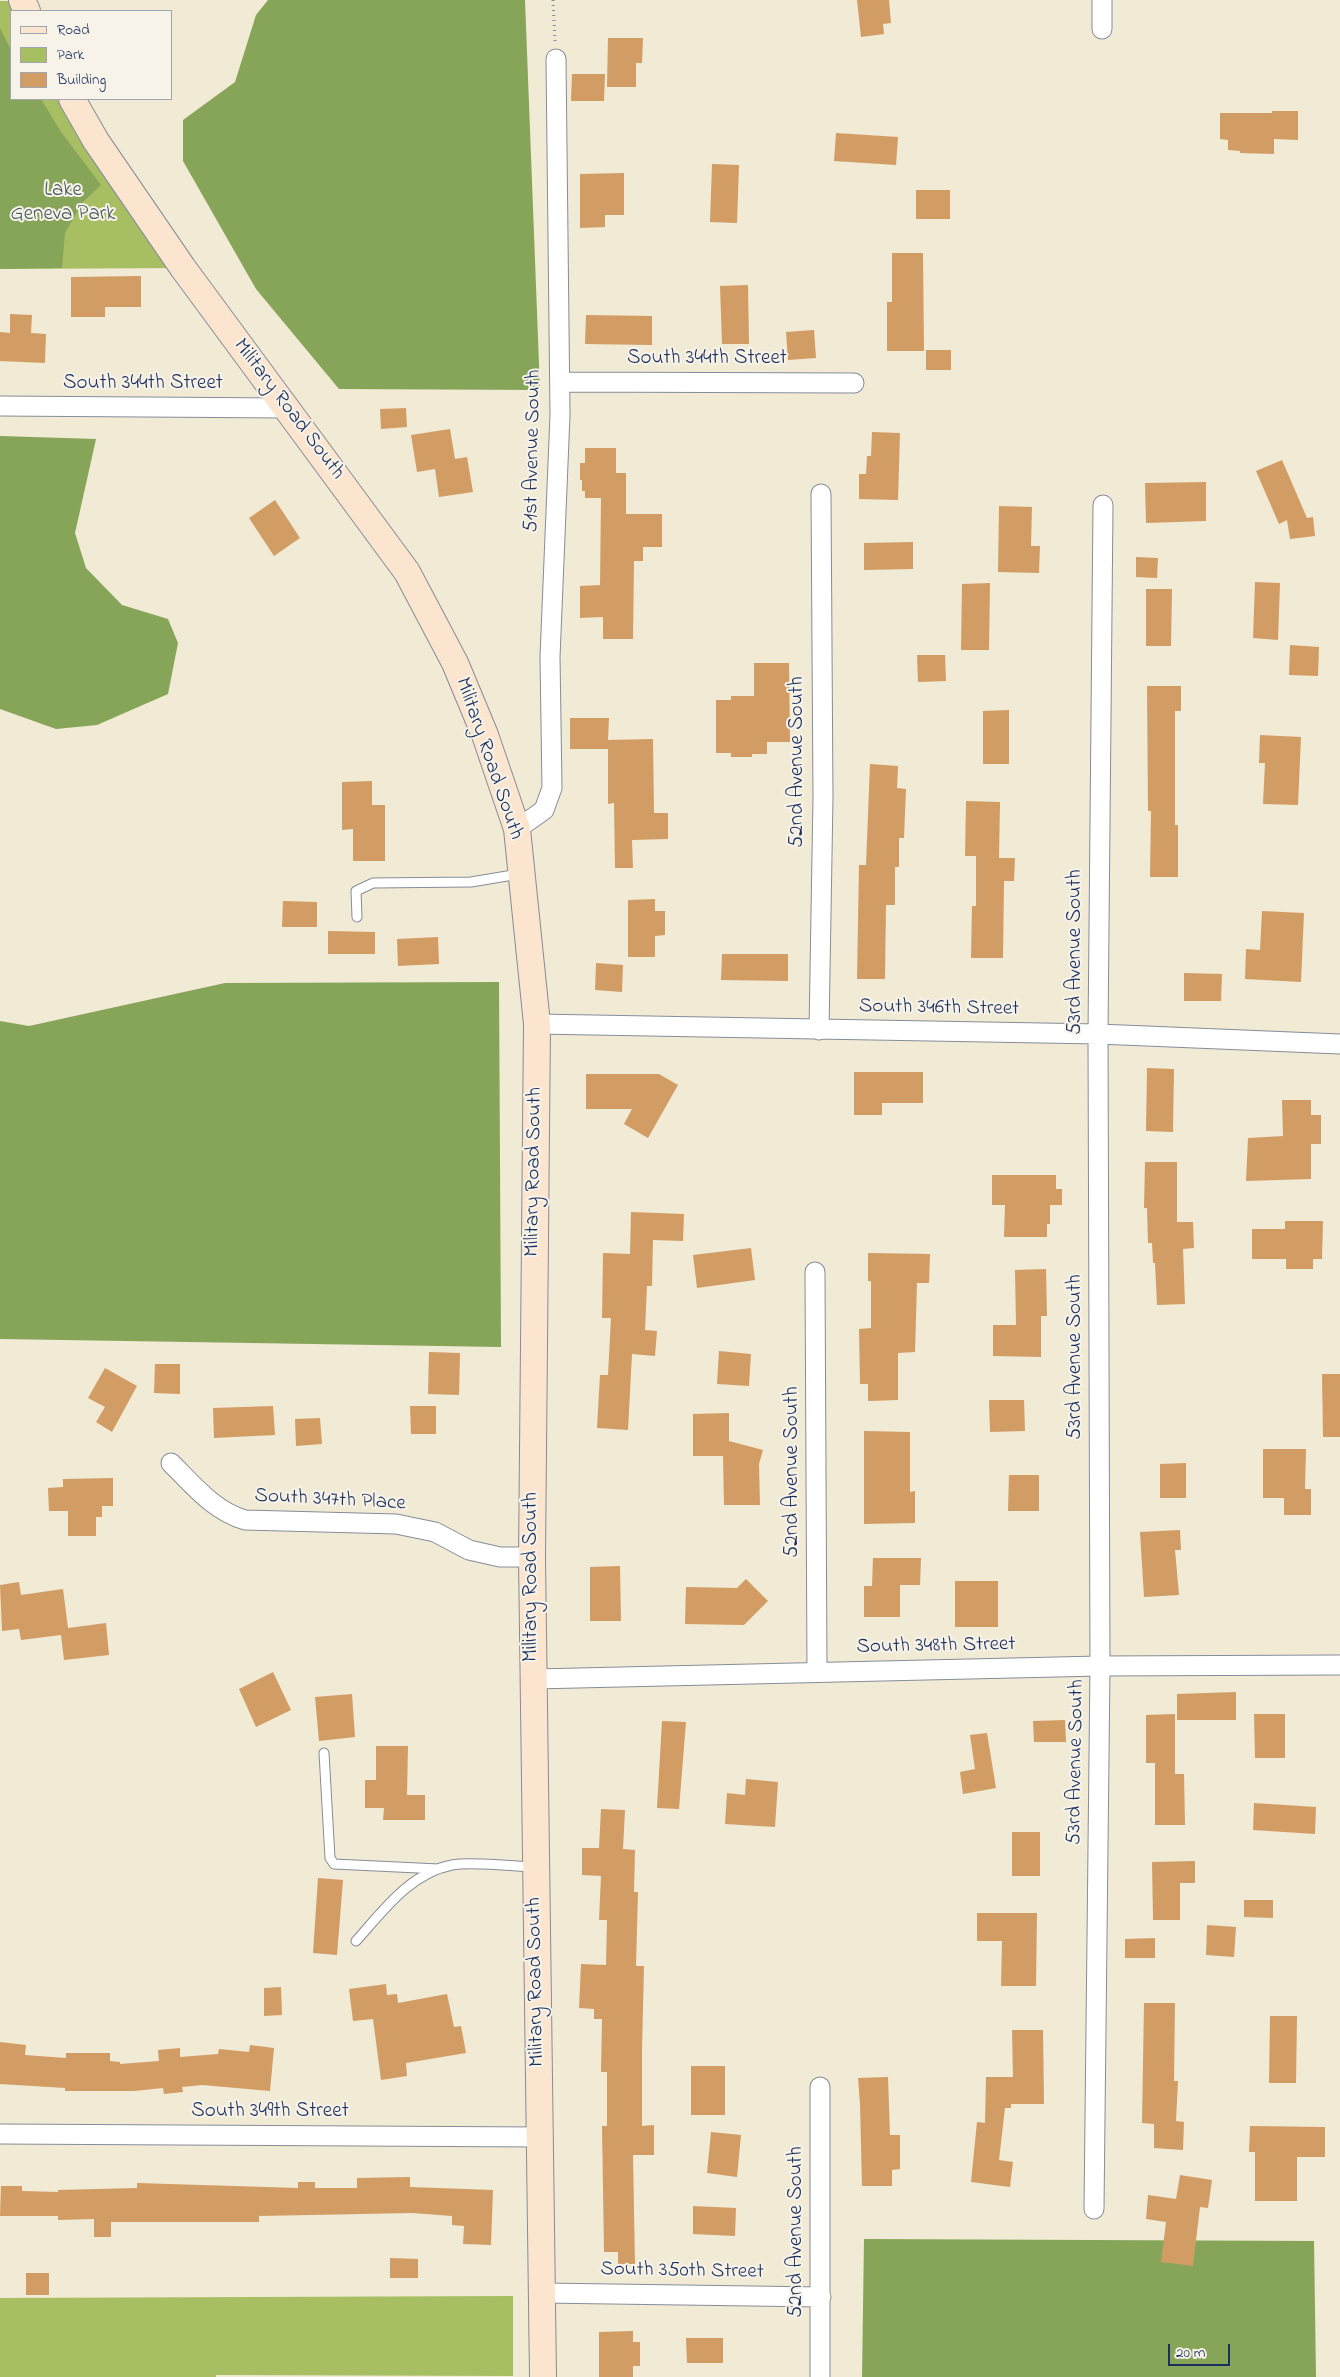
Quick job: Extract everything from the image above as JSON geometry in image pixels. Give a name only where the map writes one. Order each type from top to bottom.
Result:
[{"type":"main road","name":"Military Road South","points":[[73,100],[96,141],[183,268],[407,572],[455,663],[485,735],[517,829],[537,1024],[532,1557],[542,2377]]},
{"type":"street","points":[[1102,0],[1102,29]]},
{"type":"street","name":"51st Avenue South","points":[[517,829],[544,810],[552,788],[550,657],[560,382],[556,60]]},
{"type":"street","name":"South 344th Street","points":[[560,382],[854,383]]},
{"type":"street","name":"South 344th Street","points":[[0,406],[286,408]]},
{"type":"street","name":"52nd Avenue South","points":[[819,1030],[823,797],[821,494]]},
{"type":"street","name":"53rd Avenue South","points":[[1094,2209],[1100,1666],[1098,1034],[1103,505]]},
{"type":"street","name":"South 346th Street","points":[[537,1024],[1098,1034],[1340,1044]]},
{"type":"street","name":"52nd Avenue South","points":[[815,1272],[817,1672]]},
{"type":"street","name":"South 347th Place","points":[[171,1463],[210,1502],[228,1514],[246,1520],[396,1524],[435,1532],[469,1550],[500,1557],[532,1557]]},
{"type":"street","name":"South 348th Street","points":[[534,1679],[1100,1666],[1340,1665]]},
{"type":"street","name":"52nd Avenue South","points":[[820,2087],[820,2377]]},
{"type":"street","name":"South 349th Street","points":[[0,2134],[539,2137]]},
{"type":"street","name":"South 350th Street","points":[[542,2293],[821,2297]]},
{"type":"lane","points":[[357,917],[356,891],[373,883],[471,882],[522,874]]},
{"type":"lane","points":[[324,1753],[330,1858],[334,1864],[439,1869]]},
{"type":"lane","points":[[356,1941],[393,1900],[425,1873],[453,1864],[536,1867]]},
{"type":"path","points":[[553,0],[556,60]]},
{"type":"green space","points":[[268,0],[525,0],[540,390],[339,389],[256,289],[183,161],[183,120],[235,82],[256,15]]},
{"type":"green space","name":"Lake Geneva Park","points":[[0,1],[22,1],[26,10],[10,10],[10,100],[73,100],[183,268],[0,269]]},
{"type":"green space","points":[[0,28],[10,48],[10,100],[42,100],[61,132],[101,185],[83,202],[65,233],[62,268],[0,269]]},
{"type":"green space","points":[[0,436],[96,439],[75,533],[86,568],[122,605],[168,619],[178,643],[168,694],[97,725],[56,729],[0,709]]},
{"type":"green space","points":[[499,982],[501,1347],[0,1339],[0,1021],[29,1026],[225,983]]},
{"type":"green space","points":[[864,2239],[1314,2241],[1316,2377],[862,2377]]},
{"type":"green space","points":[[513,2296],[513,2376],[216,2375],[216,2377],[0,2377],[0,2298]]},
{"type":"building","points":[[857,0],[889,0],[891,23],[883,24],[884,34],[861,37]]},
{"type":"building","points":[[608,38],[643,38],[642,63],[636,63],[636,87],[607,87]]},
{"type":"building","points":[[572,74],[605,74],[604,101],[571,101]]},
{"type":"building","points":[[1272,111],[1298,111],[1298,140],[1274,139],[1274,154],[1240,153],[1240,151],[1228,150],[1228,140],[1220,139],[1220,113],[1272,113]]},
{"type":"building","points":[[836,133],[898,137],[896,165],[834,161]]},
{"type":"building","points":[[712,164],[739,165],[737,223],[710,222]]},
{"type":"building","points":[[624,173],[624,215],[605,215],[605,227],[580,228],[580,174]]},
{"type":"building","points":[[916,190],[950,190],[950,219],[916,219]]},
{"type":"building","points":[[892,253],[923,253],[924,351],[887,351],[887,302],[892,302]]},
{"type":"building","points":[[141,276],[141,307],[105,307],[105,317],[71,317],[71,277]]},
{"type":"building","points":[[748,285],[749,344],[722,344],[720,286]]},
{"type":"building","points":[[10,314],[32,315],[31,333],[46,334],[45,363],[0,361],[0,332],[10,333]]},
{"type":"building","points":[[586,315],[652,316],[652,345],[585,344]]},
{"type":"building","points":[[814,330],[816,358],[788,360],[786,332]]},
{"type":"building","points":[[926,350],[951,350],[951,370],[926,370]]},
{"type":"building","points":[[406,408],[407,427],[381,429],[380,409]]},
{"type":"building","points":[[450,429],[455,459],[467,457],[473,492],[439,497],[435,469],[417,472],[411,435]]},
{"type":"building","points":[[872,432],[900,433],[898,500],[859,499],[859,474],[866,474],[867,456],[871,456]]},
{"type":"building","points":[[585,448],[616,448],[616,473],[626,473],[626,514],[662,514],[662,547],[643,547],[643,561],[634,561],[633,639],[603,639],[603,617],[580,618],[580,586],[600,585],[601,498],[585,498],[585,491],[582,491],[580,463],[585,463]]},
{"type":"building","points":[[1282,460],[1307,518],[1313,517],[1315,536],[1290,539],[1287,520],[1279,524],[1256,471]]},
{"type":"building","points":[[1206,482],[1206,521],[1146,523],[1145,483]]},
{"type":"building","points":[[275,500],[300,538],[274,556],[249,518]]},
{"type":"building","points":[[999,506],[1032,507],[1031,546],[1040,546],[1039,573],[998,572]]},
{"type":"building","points":[[913,542],[913,569],[864,570],[864,543]]},
{"type":"building","points":[[1136,557],[1158,558],[1157,578],[1136,577]]},
{"type":"building","points":[[1255,582],[1280,583],[1278,640],[1253,638]]},
{"type":"building","points":[[990,583],[989,650],[961,650],[962,584]]},
{"type":"building","points":[[1146,589],[1172,589],[1171,646],[1146,646]]},
{"type":"building","points":[[1290,645],[1319,647],[1318,676],[1289,675]]},
{"type":"building","points":[[917,655],[945,655],[946,681],[918,682]]},
{"type":"building","points":[[754,663],[789,663],[790,742],[767,742],[767,754],[752,754],[752,757],[731,757],[731,753],[716,753],[716,700],[731,700],[731,696],[754,696]]},
{"type":"building","points":[[1147,686],[1181,686],[1181,711],[1175,711],[1175,825],[1178,825],[1178,877],[1150,877],[1151,811],[1148,811]]},
{"type":"building","points":[[1009,710],[1009,764],[983,764],[983,711]]},
{"type":"building","points":[[570,718],[609,718],[608,740],[653,739],[654,813],[668,813],[668,839],[632,840],[633,868],[615,868],[614,803],[608,804],[608,749],[570,749]]},
{"type":"building","points":[[1260,735],[1301,737],[1298,805],[1263,804],[1265,763],[1259,763]]},
{"type":"building","points":[[870,764],[898,766],[897,788],[906,789],[904,838],[899,838],[899,867],[895,867],[895,905],[886,905],[885,979],[857,979],[859,865],[866,865]]},
{"type":"building","points":[[372,781],[372,805],[385,805],[385,861],[353,861],[353,829],[342,830],[342,782]]},
{"type":"building","points":[[966,801],[1000,802],[999,858],[1015,858],[1014,881],[1004,881],[1003,958],[971,958],[972,906],[976,906],[976,856],[965,856]]},
{"type":"building","points":[[655,899],[655,911],[665,911],[665,935],[655,936],[655,957],[628,957],[628,900]]},
{"type":"building","points":[[283,901],[317,902],[317,927],[282,927]]},
{"type":"building","points":[[1262,911],[1304,913],[1301,982],[1245,979],[1246,949],[1260,950]]},
{"type":"building","points":[[328,931],[375,932],[375,954],[328,954]]},
{"type":"building","points":[[438,937],[439,964],[398,966],[397,939]]},
{"type":"building","points":[[722,954],[788,954],[788,981],[721,980]]},
{"type":"building","points":[[596,963],[623,965],[622,992],[595,990]]},
{"type":"building","points":[[1184,973],[1222,974],[1221,1001],[1184,1001]]},
{"type":"building","points":[[1147,1068],[1174,1069],[1173,1132],[1146,1131]]},
{"type":"building","points":[[854,1072],[923,1072],[923,1103],[882,1103],[882,1115],[854,1115]]},
{"type":"building","points":[[586,1074],[659,1074],[678,1085],[648,1138],[624,1124],[632,1109],[586,1109]]},
{"type":"building","points":[[1282,1100],[1311,1100],[1311,1115],[1321,1115],[1321,1144],[1311,1144],[1311,1179],[1246,1181],[1248,1138],[1283,1136]]},
{"type":"building","points":[[1145,1162],[1177,1162],[1177,1222],[1193,1222],[1194,1248],[1183,1249],[1185,1304],[1157,1305],[1155,1263],[1153,1263],[1152,1243],[1148,1243],[1147,1208],[1144,1208]]},
{"type":"building","points":[[992,1175],[1056,1175],[1056,1189],[1062,1189],[1062,1205],[1050,1205],[1050,1224],[1047,1224],[1047,1237],[1004,1237],[1005,1205],[992,1205]]},
{"type":"building","points":[[631,1212],[684,1214],[683,1241],[653,1240],[652,1286],[647,1286],[645,1330],[657,1331],[655,1356],[632,1354],[628,1430],[597,1428],[600,1375],[608,1375],[611,1318],[602,1318],[603,1253],[630,1254]]},
{"type":"building","points":[[1285,1221],[1323,1221],[1322,1259],[1313,1259],[1313,1269],[1286,1269],[1286,1259],[1252,1259],[1252,1229],[1285,1229]]},
{"type":"building","points":[[751,1248],[755,1280],[697,1288],[693,1255]]},
{"type":"building","points":[[868,1253],[930,1254],[929,1283],[917,1283],[915,1352],[898,1353],[898,1400],[868,1401],[868,1384],[860,1384],[859,1329],[871,1328],[871,1281],[868,1281]]},
{"type":"building","points":[[1046,1269],[1047,1316],[1041,1316],[1041,1357],[993,1356],[993,1325],[1016,1325],[1015,1270]]},
{"type":"building","points":[[719,1351],[751,1354],[749,1386],[717,1384]]},
{"type":"building","points":[[429,1352],[460,1353],[459,1395],[428,1394]]},
{"type":"building","points":[[155,1364],[180,1364],[180,1394],[154,1393]]},
{"type":"building","points":[[105,1368],[137,1386],[112,1432],[96,1422],[105,1407],[88,1398]]},
{"type":"building","points":[[1322,1374],[1340,1374],[1340,1437],[1323,1437]]},
{"type":"building","points":[[989,1400],[1024,1400],[1025,1431],[990,1432]]},
{"type":"building","points":[[273,1406],[275,1435],[214,1438],[213,1408]]},
{"type":"building","points":[[410,1406],[436,1406],[436,1434],[411,1434]]},
{"type":"building","points":[[729,1413],[729,1441],[763,1450],[759,1464],[760,1505],[724,1505],[723,1456],[693,1456],[693,1414]]},
{"type":"building","points":[[320,1418],[322,1444],[296,1446],[295,1419]]},
{"type":"building","points":[[864,1431],[910,1432],[910,1492],[915,1491],[915,1523],[864,1524]]},
{"type":"building","points":[[1263,1449],[1306,1449],[1305,1489],[1311,1489],[1311,1515],[1284,1515],[1284,1498],[1263,1498]]},
{"type":"building","points":[[1186,1463],[1186,1498],[1160,1498],[1160,1464]]},
{"type":"building","points":[[1009,1475],[1039,1475],[1039,1511],[1008,1511]]},
{"type":"building","points":[[113,1478],[113,1506],[102,1506],[102,1517],[96,1517],[96,1536],[68,1536],[68,1511],[49,1511],[48,1488],[63,1487],[63,1479]]},
{"type":"building","points":[[1180,1530],[1181,1550],[1175,1550],[1179,1595],[1144,1597],[1140,1532]]},
{"type":"building","points":[[873,1558],[921,1558],[920,1585],[900,1585],[900,1617],[864,1617],[864,1586],[872,1586]]},
{"type":"building","points":[[620,1566],[621,1621],[590,1621],[590,1567]]},
{"type":"building","points":[[746,1579],[768,1601],[744,1625],[685,1624],[686,1587],[737,1588]]},
{"type":"building","points":[[955,1581],[998,1581],[998,1627],[955,1627]]},
{"type":"building","points":[[19,1582],[21,1595],[63,1589],[68,1628],[106,1623],[109,1655],[64,1660],[61,1635],[21,1640],[19,1629],[2,1631],[0,1585]]},
{"type":"building","points":[[273,1672],[291,1710],[256,1727],[239,1689]]},
{"type":"building","points":[[1236,1692],[1236,1720],[1177,1720],[1177,1694]]},
{"type":"building","points":[[352,1694],[355,1737],[319,1741],[315,1697]]},
{"type":"building","points":[[1175,1714],[1175,1774],[1184,1774],[1185,1825],[1155,1825],[1155,1763],[1146,1763],[1146,1715]]},
{"type":"building","points":[[1254,1714],[1285,1714],[1285,1758],[1255,1758]]},
{"type":"building","points":[[1065,1720],[1066,1742],[1034,1742],[1033,1721]]},
{"type":"building","points":[[662,1721],[686,1722],[679,1809],[657,1808]]},
{"type":"building","points":[[987,1733],[996,1788],[963,1794],[960,1772],[975,1769],[970,1735]]},
{"type":"building","points":[[376,1746],[408,1746],[407,1795],[425,1795],[425,1820],[383,1820],[384,1808],[365,1808],[365,1780],[376,1780]]},
{"type":"building","points":[[746,1779],[778,1782],[775,1827],[725,1824],[727,1793],[745,1795]]},
{"type":"building","points":[[1254,1803],[1316,1807],[1315,1834],[1253,1830]]},
{"type":"building","points":[[601,1809],[625,1810],[623,1849],[635,1850],[634,1892],[638,1892],[636,1966],[644,1966],[642,2126],[654,2125],[654,2155],[633,2155],[635,2264],[618,2264],[618,2252],[604,2252],[602,2126],[607,2126],[607,2072],[601,2072],[602,2019],[594,2019],[594,2009],[579,2008],[581,1964],[606,1965],[607,1920],[599,1920],[601,1876],[582,1875],[582,1848],[599,1848]]},
{"type":"building","points":[[1012,1832],[1040,1832],[1040,1876],[1012,1876]]},
{"type":"building","points":[[1195,1861],[1195,1883],[1180,1883],[1180,1920],[1153,1920],[1152,1862]]},
{"type":"building","points":[[318,1878],[343,1880],[337,1955],[313,1953]]},
{"type":"building","points":[[1244,1900],[1273,1900],[1273,1918],[1244,1917]]},
{"type":"building","points":[[977,1913],[1037,1913],[1036,1986],[1001,1986],[1002,1941],[977,1941]]},
{"type":"building","points":[[1207,1925],[1236,1927],[1234,1957],[1206,1955]]},
{"type":"building","points":[[1155,1938],[1155,1958],[1125,1958],[1125,1939]]},
{"type":"building","points":[[386,1984],[387,1995],[397,1994],[398,2003],[447,1994],[454,2027],[461,2026],[466,2053],[406,2063],[407,2076],[381,2080],[373,2019],[353,2021],[349,1989]]},
{"type":"building","points":[[281,1987],[282,2015],[264,2016],[264,1988]]},
{"type":"building","points":[[1144,2003],[1175,2003],[1174,2081],[1178,2081],[1176,2121],[1184,2122],[1183,2150],[1154,2148],[1154,2124],[1142,2123]]},
{"type":"building","points":[[1270,2016],[1297,2016],[1296,2083],[1269,2083]]},
{"type":"building","points":[[1012,2030],[1043,2030],[1044,2104],[1011,2104],[1011,2108],[1005,2108],[999,2160],[1013,2162],[1010,2187],[971,2182],[977,2122],[985,2123],[986,2077],[1013,2077]]},
{"type":"building","points":[[0,2042],[26,2045],[25,2055],[66,2058],[66,2053],[110,2053],[110,2061],[120,2062],[120,2064],[159,2061],[158,2050],[180,2048],[180,2057],[218,2054],[219,2049],[249,2052],[250,2045],[274,2048],[270,2091],[202,2085],[182,2087],[183,2092],[164,2094],[163,2088],[134,2091],[65,2091],[65,2088],[0,2084]]},
{"type":"building","points":[[691,2066],[725,2066],[725,2115],[691,2115]]},
{"type":"building","points":[[888,2077],[890,2135],[900,2135],[900,2169],[892,2170],[892,2186],[862,2186],[858,2078]]},
{"type":"building","points":[[1250,2126],[1325,2127],[1325,2157],[1297,2157],[1297,2201],[1255,2201],[1255,2152],[1249,2152]]},
{"type":"building","points":[[711,2132],[741,2135],[737,2177],[707,2173]]},
{"type":"building","points":[[1180,2175],[1212,2180],[1208,2208],[1200,2207],[1193,2266],[1161,2262],[1166,2222],[1146,2219],[1148,2195],[1176,2199]]},
{"type":"building","points":[[410,2177],[410,2187],[493,2190],[491,2245],[463,2244],[464,2226],[452,2225],[452,2216],[412,2213],[259,2216],[259,2222],[111,2222],[111,2237],[94,2237],[94,2219],[58,2220],[58,2216],[0,2216],[1,2186],[22,2186],[22,2191],[58,2192],[58,2190],[137,2188],[137,2183],[298,2188],[298,2182],[315,2182],[315,2188],[357,2188],[357,2178]]},
{"type":"building","points":[[693,2206],[736,2208],[735,2236],[693,2234]]},
{"type":"building","points":[[390,2258],[418,2259],[418,2278],[390,2278]]},
{"type":"building","points":[[26,2273],[49,2273],[49,2295],[26,2295]]},
{"type":"building","points":[[633,2331],[633,2342],[640,2342],[640,2366],[633,2366],[633,2377],[599,2377],[599,2332]]},
{"type":"building","points":[[686,2338],[723,2338],[723,2363],[687,2363]]}]
